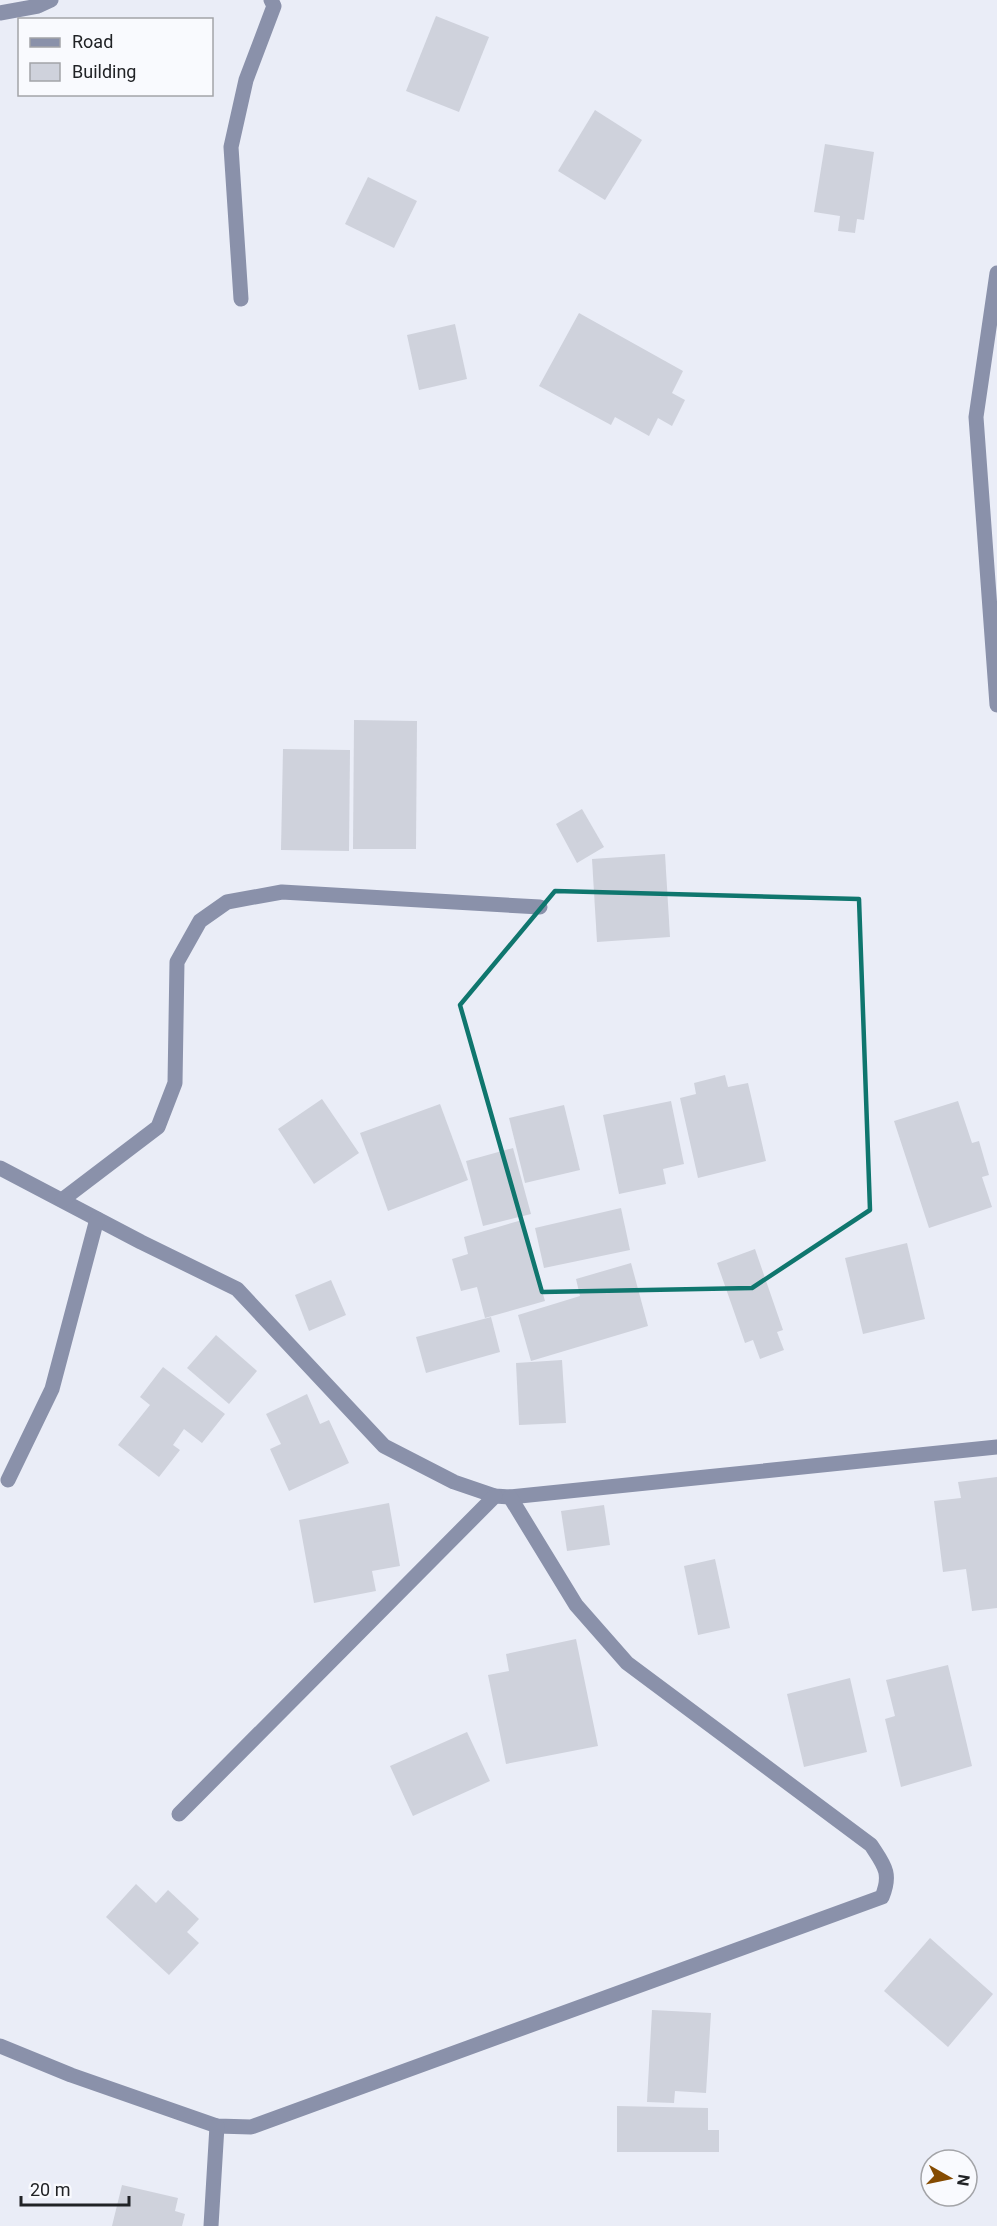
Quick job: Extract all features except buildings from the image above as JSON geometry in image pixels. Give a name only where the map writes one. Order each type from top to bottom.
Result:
[{"type":"street","points":[[0,13],[38,6],[51,0]]},
{"type":"street","points":[[241,299],[231,147],[246,80],[274,6],[272,0]]},
{"type":"street","points":[[997,273],[976,417],[997,705]]},
{"type":"street","points":[[62,1200],[158,1127],[175,1083],[177,962],[200,921],[227,902],[282,892],[540,908]]},
{"type":"street","points":[[0,1168],[237,1289],[384,1446],[454,1482],[503,1496],[997,1447]]},
{"type":"street","points":[[8,1480],[52,1389],[97,1219]]},
{"type":"street","points":[[179,1814],[503,1496]]},
{"type":"street","points":[[0,2046],[71,2075],[217,2126],[251,2127],[882,1897],[887,1884],[886,1867],[871,1845],[627,1663],[576,1605],[503,1496]]},
{"type":"street","points":[[211,2226],[217,2126]]},
{"type":"highlighted area","points":[[555,891],[859,899],[870,1210],[752,1288],[542,1292],[460,1005]]}]
